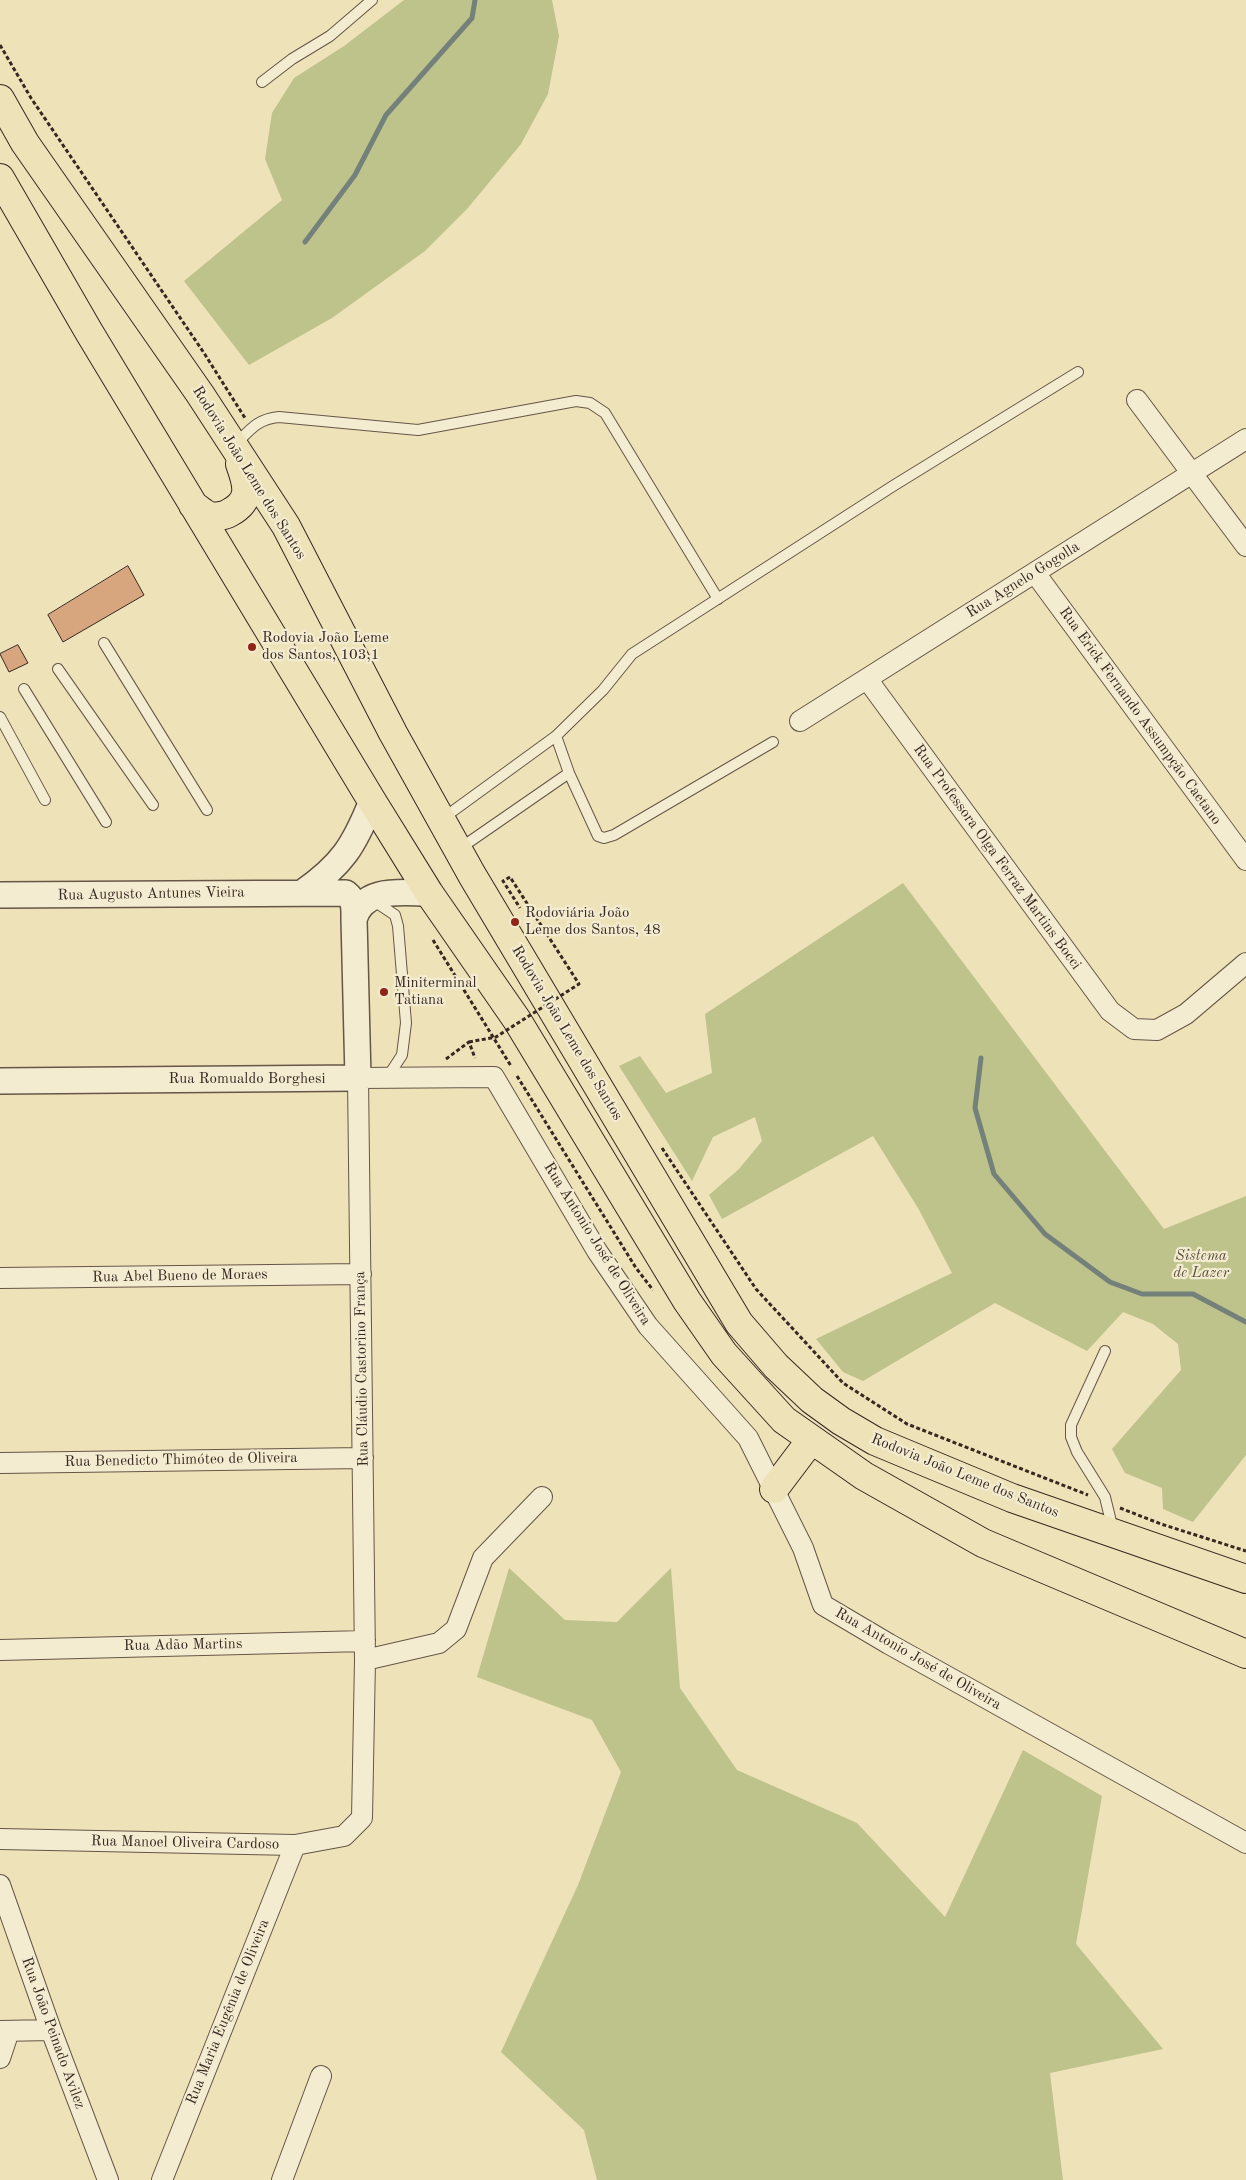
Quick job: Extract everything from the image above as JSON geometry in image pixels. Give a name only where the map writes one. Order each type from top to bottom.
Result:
[{"type":"main road","name":"Rodovia João Leme dos Santos","points":[[0,99],[25,143],[200,394],[243,438],[286,526],[393,733],[441,820],[739,1323],[776,1366],[812,1400],[840,1421],[875,1441],[1012,1498],[1246,1579]]},
{"type":"main road","points":[[0,178],[89,332],[372,801],[429,893],[517,1020],[687,1301],[724,1354],[784,1420],[864,1476],[983,1543],[1244,1652]]},
{"type":"main road","points":[[194,505],[210,516],[225,516],[241,507],[246,496],[243,438]]},
{"type":"main road","points":[[774,1489],[811,1440]]},
{"type":"street","points":[[1137,400],[1246,546]]},
{"type":"street","name":"Rua Agnelo Gogolla","points":[[800,721],[1246,439]]},
{"type":"street","name":"Rua Erick Fernando Assumpção Caetano","points":[[1035,573],[1246,860]]},
{"type":"street","name":"Rua Professora Olga Ferraz Martins Bocci","points":[[867,679],[1110,1011],[1134,1029],[1158,1030],[1186,1014],[1246,963]]},
{"type":"street","points":[[302,893],[327,876],[348,851],[361,830],[372,801]]},
{"type":"street","name":"Rua Augusto Antunes Vieira","points":[[0,895],[302,893],[366,895],[429,893]]},
{"type":"street","name":"Rua Cláudio Castorino França","points":[[362,1818],[365,1651],[361,1274],[354,919],[366,895]]},
{"type":"street","name":"Rua Romualdo Borghesi","points":[[0,1081],[494,1077]]},
{"type":"street","name":"Rua Antonio José de Oliveira","points":[[494,1077],[597,1251],[648,1326],[748,1438],[803,1548],[823,1604],[889,1644],[1246,1843]]},
{"type":"street","name":"Rua Abel Bueno de Moraes","points":[[0,1278],[361,1274]]},
{"type":"street","name":"Rua Benedicto Thimóteo de Oliveira","points":[[0,1463],[363,1458]]},
{"type":"street","name":"Rua Adão Martins","points":[[0,1650],[365,1651],[439,1643],[456,1630],[483,1558],[542,1497]]},
{"type":"street","name":"Rua Manoel Oliveira Cardoso","points":[[0,1839],[295,1845],[344,1836],[362,1818]]},
{"type":"street","name":"Rua Maria Eugênia de Oliveira","points":[[162,2180],[295,1845]]},
{"type":"street","name":"Rua João Peinado Avilez","points":[[0,1885],[51,2030],[108,2180]]},
{"type":"street","points":[[0,2058],[4,2031],[51,2030]]},
{"type":"street","points":[[282,2180],[321,2076]]},
{"type":"lane","points":[[262,82],[292,59],[330,36],[372,0]]},
{"type":"lane","points":[[441,820],[556,736],[603,690],[632,654],[893,486],[1078,372]]},
{"type":"lane","points":[[243,438],[266,418],[280,417],[418,430],[576,401],[590,403],[604,413],[718,599]]},
{"type":"lane","points":[[104,643],[207,810]]},
{"type":"lane","points":[[58,668],[153,805]]},
{"type":"lane","points":[[24,688],[106,822]]},
{"type":"lane","points":[[0,717],[45,800]]},
{"type":"lane","points":[[556,736],[569,773],[598,836],[604,838],[614,835],[772,742]]},
{"type":"lane","points":[[458,850],[569,773]]},
{"type":"lane","points":[[366,895],[395,915],[398,926],[406,1023],[402,1055],[387,1078]]},
{"type":"lane","points":[[1105,1351],[1071,1425],[1071,1437],[1077,1452],[1105,1497],[1113,1533]]},
{"type":"path","points":[[0,45],[30,98],[237,402],[243,438]]},
{"type":"path","points":[[444,1060],[469,1042],[496,1037],[579,984],[510,877],[503,881],[520,908]]},
{"type":"path","points":[[562,992],[568,1001]]},
{"type":"path","points":[[469,1042],[475,1058]]},
{"type":"path","points":[[657,1140],[756,1289],[843,1384],[907,1424],[1161,1524],[1246,1552]]},
{"type":"green space","points":[[404,0],[552,0],[559,36],[548,94],[521,144],[467,209],[425,251],[332,318],[249,365],[184,281],[282,200],[265,159],[272,113],[294,78],[344,46]]},
{"type":"green space","name":"Sistema de Lazer","points":[[903,883],[1164,1229],[1246,1196],[1246,1455],[1193,1522],[1163,1509],[1162,1488],[1125,1473],[1112,1449],[1181,1370],[1178,1344],[1153,1324],[1123,1312],[1087,1351],[995,1303],[863,1381],[843,1372],[816,1339],[952,1273],[918,1208],[873,1136],[722,1219],[709,1195],[739,1169],[762,1141],[755,1117],[713,1137],[692,1181],[619,1066],[640,1056],[666,1093],[712,1073],[705,1014]]},
{"type":"green space","points":[[509,1568],[565,1620],[617,1622],[671,1568],[680,1688],[737,1770],[857,1823],[945,1917],[1023,1750],[1102,1796],[1076,1944],[1163,2049],[1050,2073],[1063,2180],[597,2180],[584,2130],[501,2052],[578,1885],[621,1772],[592,1720],[477,1677]]},
{"type":"building","points":[[128,566],[144,595],[63,642],[48,615]]},
{"type":"building","points":[[18,645],[28,663],[9,672],[0,654]]},
{"type":"waterway","points":[[305,242],[355,175],[386,115],[472,18],[475,0]]},
{"type":"waterway","points":[[981,1058],[975,1108],[994,1174],[1045,1234],[1110,1282],[1142,1294],[1193,1294],[1246,1322]]},
{"type":"place","name":"Rodovia João Leme dos Santos, 103,1","points":[[252,647]]},
{"type":"place","name":"Rodoviária João Leme dos Santos, 48","points":[[515,922]]},
{"type":"place","name":"Miniterminal Tatiana","points":[[384,992]]}]
